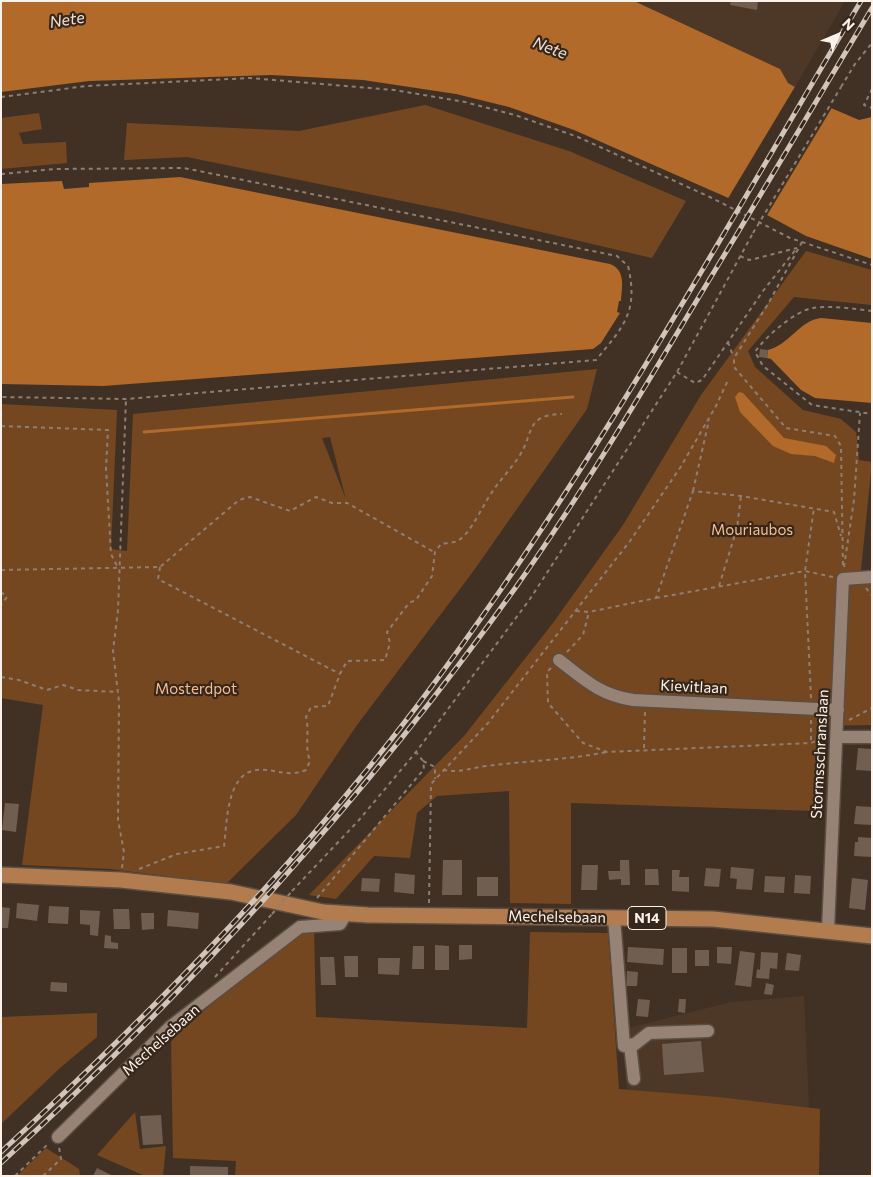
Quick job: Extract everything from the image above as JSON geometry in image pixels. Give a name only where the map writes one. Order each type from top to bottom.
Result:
[{"type":"main road","name":"Mechelsebaan","points":[[1,875],[120,880],[231,892],[323,912],[346,914],[712,919],[828,930]]},
{"type":"main road","name":"N14","points":[[828,930],[872,936]]},
{"type":"street","points":[[843,579],[872,577]]},
{"type":"street","name":"Stormsschranslaan","points":[[828,930],[838,732],[843,579]]},
{"type":"street","name":"Kievitlaan","points":[[559,660],[595,688],[612,697],[645,701],[838,710]]},
{"type":"street","points":[[838,732],[872,737]]},
{"type":"street","name":"Mechelsebaan","points":[[58,1138],[170,1027],[300,927],[340,924],[346,914]]},
{"type":"street","points":[[614,918],[624,1046],[635,1044],[649,1033],[708,1031]]},
{"type":"street","points":[[630,1045],[634,1079]]},
{"type":"path","points":[[214,978],[359,820],[416,752],[530,599],[677,372],[753,234],[855,64],[872,43]]},
{"type":"path","points":[[1,97],[87,86],[250,78],[394,90],[465,102],[515,115],[578,137],[712,198],[790,238],[872,265]]},
{"type":"path","points":[[872,89],[864,105],[872,108]]},
{"type":"path","points":[[1,174],[55,168],[184,168],[617,256],[628,266],[631,297],[625,325],[596,360],[126,399],[1,397]]},
{"type":"path","points":[[677,372],[696,383],[702,380],[763,291],[802,242]]},
{"type":"path","points":[[734,358],[768,304],[802,242]]},
{"type":"path","points":[[740,256],[749,260],[797,248]]},
{"type":"path","points":[[872,311],[812,308],[784,323],[765,338],[755,352],[763,366],[812,405],[872,414]]},
{"type":"path","points":[[728,342],[734,358],[734,367],[786,428],[835,436],[841,446],[843,579]]},
{"type":"path","points":[[428,916],[431,784],[488,723],[636,533],[680,468],[710,417],[728,380]]},
{"type":"path","points":[[120,880],[124,852],[118,820],[117,692],[113,651],[118,610],[118,568],[126,399]]},
{"type":"path","points":[[843,579],[854,500],[860,413]]},
{"type":"path","points":[[134,871],[177,854],[224,846],[230,794],[243,777],[256,770],[295,775],[306,770],[310,761],[305,748],[308,728],[306,717],[312,707],[328,706],[347,661],[385,660],[390,643],[387,632],[409,603],[416,600],[432,576],[435,552],[442,544],[457,541],[472,524],[490,494],[521,454],[528,431],[535,422],[542,417],[562,414]]},
{"type":"path","points":[[656,598],[693,491],[710,417]]},
{"type":"path","points":[[1,426],[108,430],[106,468],[111,554],[118,568]]},
{"type":"path","points":[[693,491],[741,496],[834,512],[842,540]]},
{"type":"path","points":[[1,570],[160,567],[239,500],[250,498],[290,511],[316,496],[332,504],[347,503],[435,552]]},
{"type":"path","points":[[719,586],[737,528],[741,496]]},
{"type":"path","points":[[811,743],[805,571],[814,508]]},
{"type":"path","points":[[160,567],[158,579],[340,674]]},
{"type":"path","points":[[576,611],[589,612],[805,571],[843,579]]},
{"type":"path","points":[[1,592],[7,597],[1,605]]},
{"type":"path","points":[[589,612],[583,635],[547,672],[548,703],[583,743],[606,752]]},
{"type":"path","points":[[1,677],[19,680],[47,690],[63,685],[78,690],[117,692]]},
{"type":"path","points":[[644,749],[645,701]]},
{"type":"path","points":[[444,770],[456,772],[485,767],[569,760],[606,752],[644,749],[811,743],[838,732],[872,708]]},
{"type":"path","points":[[416,752],[423,760],[435,767],[435,779]]},
{"type":"path","points":[[314,901],[424,769],[423,760]]},
{"type":"path","points":[[15,1176],[44,1146],[58,1138],[61,1158],[43,1176]]},
{"type":"shaded area","points":[[634,1],[845,1],[795,87],[788,83],[780,69]]},
{"type":"shaded area","points":[[804,996],[809,1108],[719,1097],[627,1090],[624,1029],[731,1002]]},
{"type":"green space","points":[[425,105],[569,151],[686,201],[652,258],[456,212],[187,157],[124,160],[127,123],[299,131]]},
{"type":"green space","points":[[39,113],[42,129],[19,133],[23,144],[66,142],[67,163],[1,169],[1,118]]},
{"type":"green space","name":"Mouriaubos","points":[[806,251],[872,270],[872,305],[794,297],[748,351],[755,367],[803,410],[841,419],[856,432],[859,460],[872,462],[860,580],[872,580],[872,725],[817,726],[815,811],[571,803],[571,904],[510,903],[509,791],[437,796],[417,813],[410,858],[374,856],[336,899],[309,895],[464,736],[553,623],[623,525],[701,395]]},
{"type":"green space","name":"Mosterdpot","points":[[597,369],[587,409],[472,573],[357,725],[296,815],[226,884],[111,869],[22,865],[43,705],[1,698],[1,404],[117,410],[111,549],[127,551],[133,414]],"holes":[[[330,437],[345,497],[322,438]]]},
{"type":"green space","points":[[314,929],[316,1017],[527,1028],[530,932],[608,933],[619,1089],[719,1097],[820,1109],[819,1176],[235,1176],[236,1161],[173,1158],[171,1042],[179,1032],[297,932]]},
{"type":"green space","points":[[97,1013],[97,1037],[60,1068],[1,1124],[1,1017]]},
{"type":"green space","points":[[135,1112],[140,1149],[166,1146],[163,1176],[145,1176],[97,1155]]},
{"type":"green space","points":[[46,1148],[79,1169],[80,1176],[17,1176]]},
{"type":"water","name":"Nete","points":[[1,1],[634,1],[780,69],[788,83],[831,108],[859,120],[872,117],[872,259],[806,236],[767,215],[574,130],[509,107],[456,94],[363,80],[271,75],[89,81],[1,92]]},
{"type":"water","points":[[180,177],[610,264],[619,270],[621,275],[621,301],[619,301],[617,312],[620,313],[601,343],[593,349],[103,386],[1,384],[1,184],[62,181],[64,189],[89,187],[89,183]]},
{"type":"water","points":[[821,318],[872,323],[872,403],[815,398],[801,390],[771,359],[767,358],[768,350],[782,343],[807,323]]},
{"type":"water","points":[[739,392],[743,393],[784,438],[826,446],[836,455],[834,463],[815,456],[791,454],[773,446],[740,412],[735,397]]},
{"type":"pier","points":[[796,85],[833,106],[766,217],[727,200]]},
{"type":"building","points":[[731,1],[758,1],[757,10],[730,5]]},
{"type":"building","points":[[760,349],[768,350],[767,358],[759,357]]},
{"type":"building","points":[[858,748],[872,749],[872,771],[856,770]]},
{"type":"building","points":[[5,803],[19,804],[16,832],[2,830]]},
{"type":"building","points":[[856,806],[872,807],[872,825],[854,824]]},
{"type":"building","points":[[858,837],[872,838],[872,857],[854,856],[855,842],[858,842]]},
{"type":"building","points":[[443,860],[462,860],[462,895],[442,895]]},
{"type":"building","points":[[620,860],[629,860],[630,885],[621,885],[621,879],[609,880],[608,871],[620,871]]},
{"type":"building","points":[[582,865],[598,865],[597,890],[581,890]]},
{"type":"building","points":[[731,867],[754,869],[752,890],[736,889],[737,879],[730,878]]},
{"type":"building","points":[[706,868],[721,869],[719,887],[704,886]]},
{"type":"building","points":[[645,869],[658,869],[659,885],[645,885]]},
{"type":"building","points":[[672,870],[680,870],[679,877],[689,877],[689,892],[672,891]]},
{"type":"building","points":[[395,873],[415,875],[414,894],[394,892]]},
{"type":"building","points":[[795,875],[811,876],[810,894],[794,893]]},
{"type":"building","points":[[765,876],[785,877],[784,893],[764,892]]},
{"type":"building","points":[[477,877],[498,877],[498,896],[477,896]]},
{"type":"building","points":[[362,878],[380,879],[379,892],[361,891]]},
{"type":"building","points":[[852,878],[868,880],[865,910],[849,908]]},
{"type":"building","points":[[17,903],[39,905],[37,921],[16,918]]},
{"type":"building","points":[[49,906],[69,907],[68,924],[48,923]]},
{"type":"building","points":[[1,907],[10,908],[8,928],[1,928]]},
{"type":"building","points":[[113,909],[129,909],[130,929],[114,929]]},
{"type":"building","points":[[80,910],[100,911],[98,936],[90,935],[90,925],[80,924]]},
{"type":"building","points":[[168,910],[199,913],[198,929],[167,926]]},
{"type":"building","points":[[141,913],[154,913],[154,929],[142,930]]},
{"type":"building","points":[[105,935],[111,936],[111,942],[118,943],[118,949],[104,948]]},
{"type":"building","points":[[435,945],[449,946],[449,970],[435,970]]},
{"type":"building","points":[[459,945],[472,945],[472,959],[459,960]]},
{"type":"building","points":[[413,946],[424,946],[424,969],[412,969]]},
{"type":"building","points":[[628,947],[664,949],[663,965],[627,962]]},
{"type":"building","points":[[717,947],[732,947],[731,964],[717,963]]},
{"type":"building","points":[[672,948],[687,948],[687,973],[672,973]]},
{"type":"building","points":[[695,950],[709,950],[709,966],[695,966]]},
{"type":"building","points":[[740,951],[755,953],[751,987],[735,985]]},
{"type":"building","points":[[761,952],[778,953],[777,969],[770,968],[769,979],[756,978],[757,969],[760,970]]},
{"type":"building","points":[[787,953],[801,955],[799,971],[785,970]]},
{"type":"building","points":[[344,956],[358,956],[358,977],[345,977]]},
{"type":"building","points":[[320,957],[334,957],[336,985],[321,985]]},
{"type":"building","points":[[378,958],[400,958],[399,975],[378,974]]},
{"type":"building","points":[[627,971],[638,972],[637,986],[626,986]]},
{"type":"building","points":[[51,982],[67,983],[67,992],[50,991]]},
{"type":"building","points":[[766,983],[774,985],[772,995],[764,994]]},
{"type":"building","points":[[638,999],[650,1000],[648,1017],[636,1016]]},
{"type":"building","points":[[679,999],[686,999],[685,1013],[678,1012]]},
{"type":"building","points":[[701,1041],[704,1072],[664,1075],[662,1044]]},
{"type":"building","points":[[161,1115],[163,1144],[143,1145],[140,1116]]},
{"type":"building","points":[[190,1166],[228,1167],[228,1176],[190,1176]]},
{"type":"building","points":[[97,1168],[113,1176],[93,1176]]},
{"type":"waterway","points":[[144,432],[573,397]]},
{"type":"railway","points":[[1,1152],[118,1041],[231,925],[338,805],[438,678],[552,514],[605,430],[658,345],[861,1]]},
{"type":"railway","points":[[1,1163],[142,1028],[209,959],[337,816],[399,742],[458,666],[539,554],[605,452],[872,8]]}]
